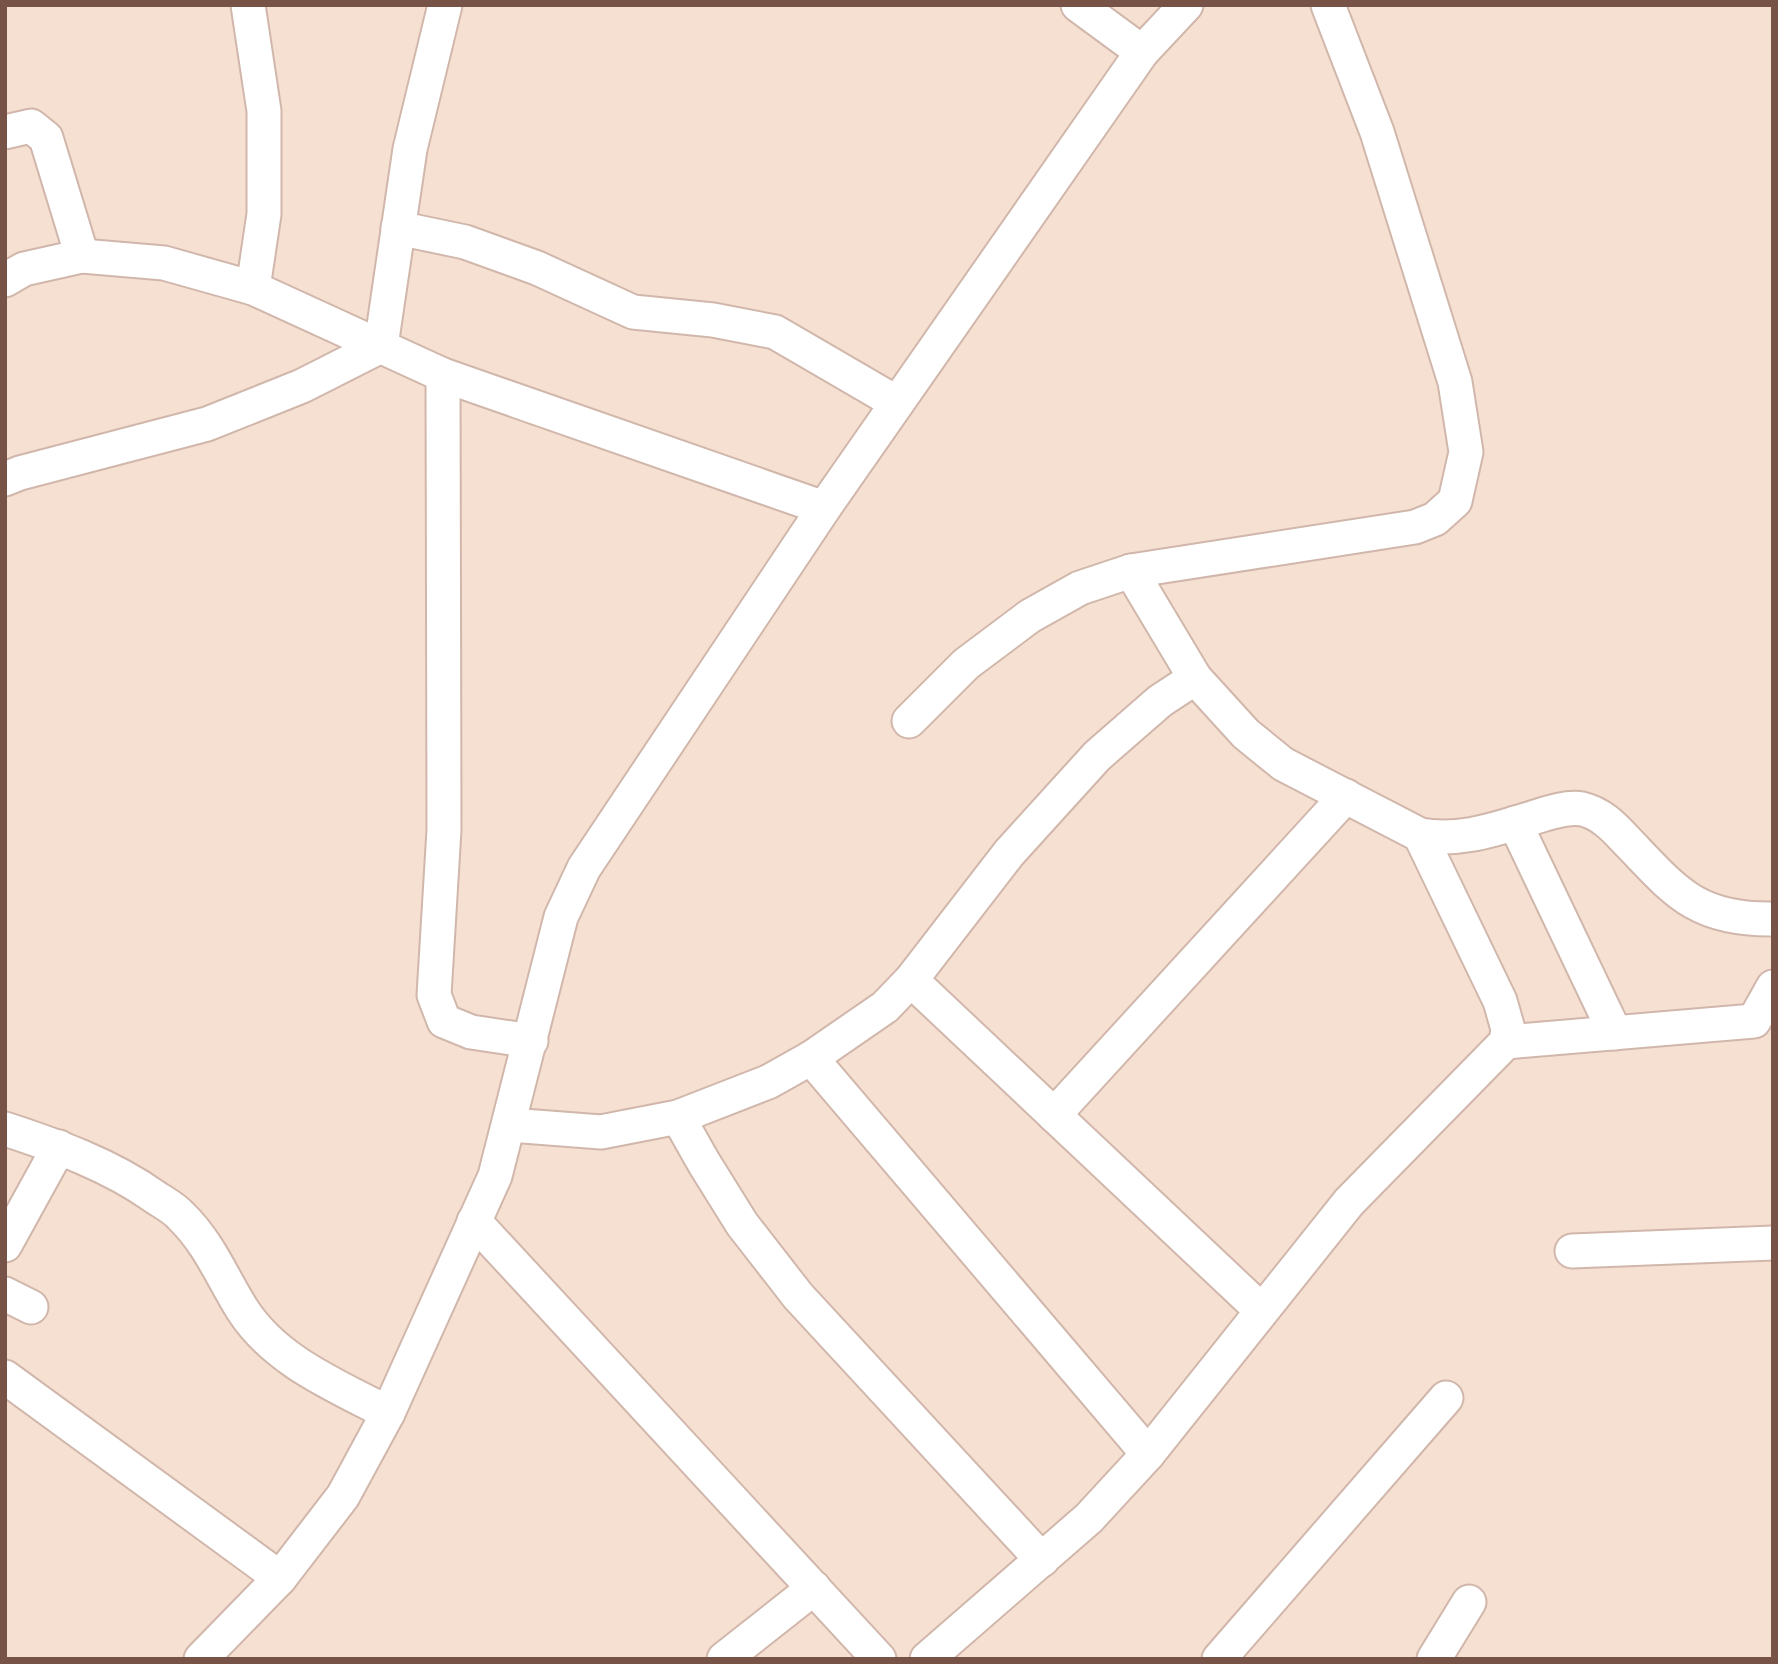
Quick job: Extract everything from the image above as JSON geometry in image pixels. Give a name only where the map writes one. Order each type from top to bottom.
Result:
[{"type":"street","points":[[248,5],[264,111],[264,214],[253,288]]},
{"type":"street","points":[[381,346],[410,149],[445,5]]},
{"type":"street","points":[[1078,5],[1142,52]]},
{"type":"street","points":[[201,1659],[280,1578],[343,1496],[387,1413],[495,1176],[561,917],[584,868],[897,403],[1142,52],[1186,5]]},
{"type":"street","points":[[909,721],[966,664],[1030,616],[1080,588],[1131,571],[1415,527],[1435,519],[1455,501],[1466,453],[1455,382],[1377,132],[1328,5]]},
{"type":"street","points":[[5,132],[32,126],[46,138],[82,256]]},
{"type":"street","points":[[398,228],[465,242],[537,268],[634,312],[713,320],[775,332],[897,403]]},
{"type":"street","points":[[5,280],[24,269],[82,256],[164,262],[253,288],[443,375],[824,508]]},
{"type":"street","points":[[5,479],[207,424],[302,386],[381,346]]},
{"type":"street","points":[[443,375],[444,830],[434,995],[444,1021],[471,1032],[531,1041]]},
{"type":"street","points":[[1131,571],[1195,678],[1246,734],[1283,764],[1420,835],[1440,839],[1479,834],[1551,812],[1581,809],[1607,820],[1678,894],[1710,911],[1744,919],[1773,919]]},
{"type":"street","points":[[510,1125],[601,1132],[678,1117],[768,1082],[811,1058],[885,1007],[911,980],[1009,853],[1097,756],[1160,701],[1195,678]]},
{"type":"street","points":[[1054,1115],[1346,796]]},
{"type":"street","points":[[1515,823],[1615,1033]]},
{"type":"street","points":[[927,1659],[1089,1518],[1148,1454],[1349,1202],[1506,1042],[1508,1029],[1500,1001],[1420,835]]},
{"type":"street","points":[[911,980],[1261,1310]]},
{"type":"street","points":[[1506,1042],[1755,1021],[1773,987]]},
{"type":"street","points":[[811,1058],[1148,1454]]},
{"type":"street","points":[[678,1117],[742,1224],[798,1296],[1042,1560]]},
{"type":"street","points":[[5,1129],[59,1147],[134,1182],[180,1214],[208,1247],[243,1310],[265,1339],[293,1362],[387,1413]]},
{"type":"street","points":[[5,1245],[59,1147]]},
{"type":"street","points":[[474,1221],[879,1659]]},
{"type":"street","points":[[1572,1251],[1773,1243]]},
{"type":"street","points":[[5,1377],[280,1578]]},
{"type":"street","points":[[1219,1659],[1446,1398]]},
{"type":"street","points":[[724,1659],[814,1588]]},
{"type":"street","points":[[1434,1659],[1469,1602]]},
{"type":"shaded area","points":[[5,5],[1773,5],[1773,1659],[5,1659]]}]
